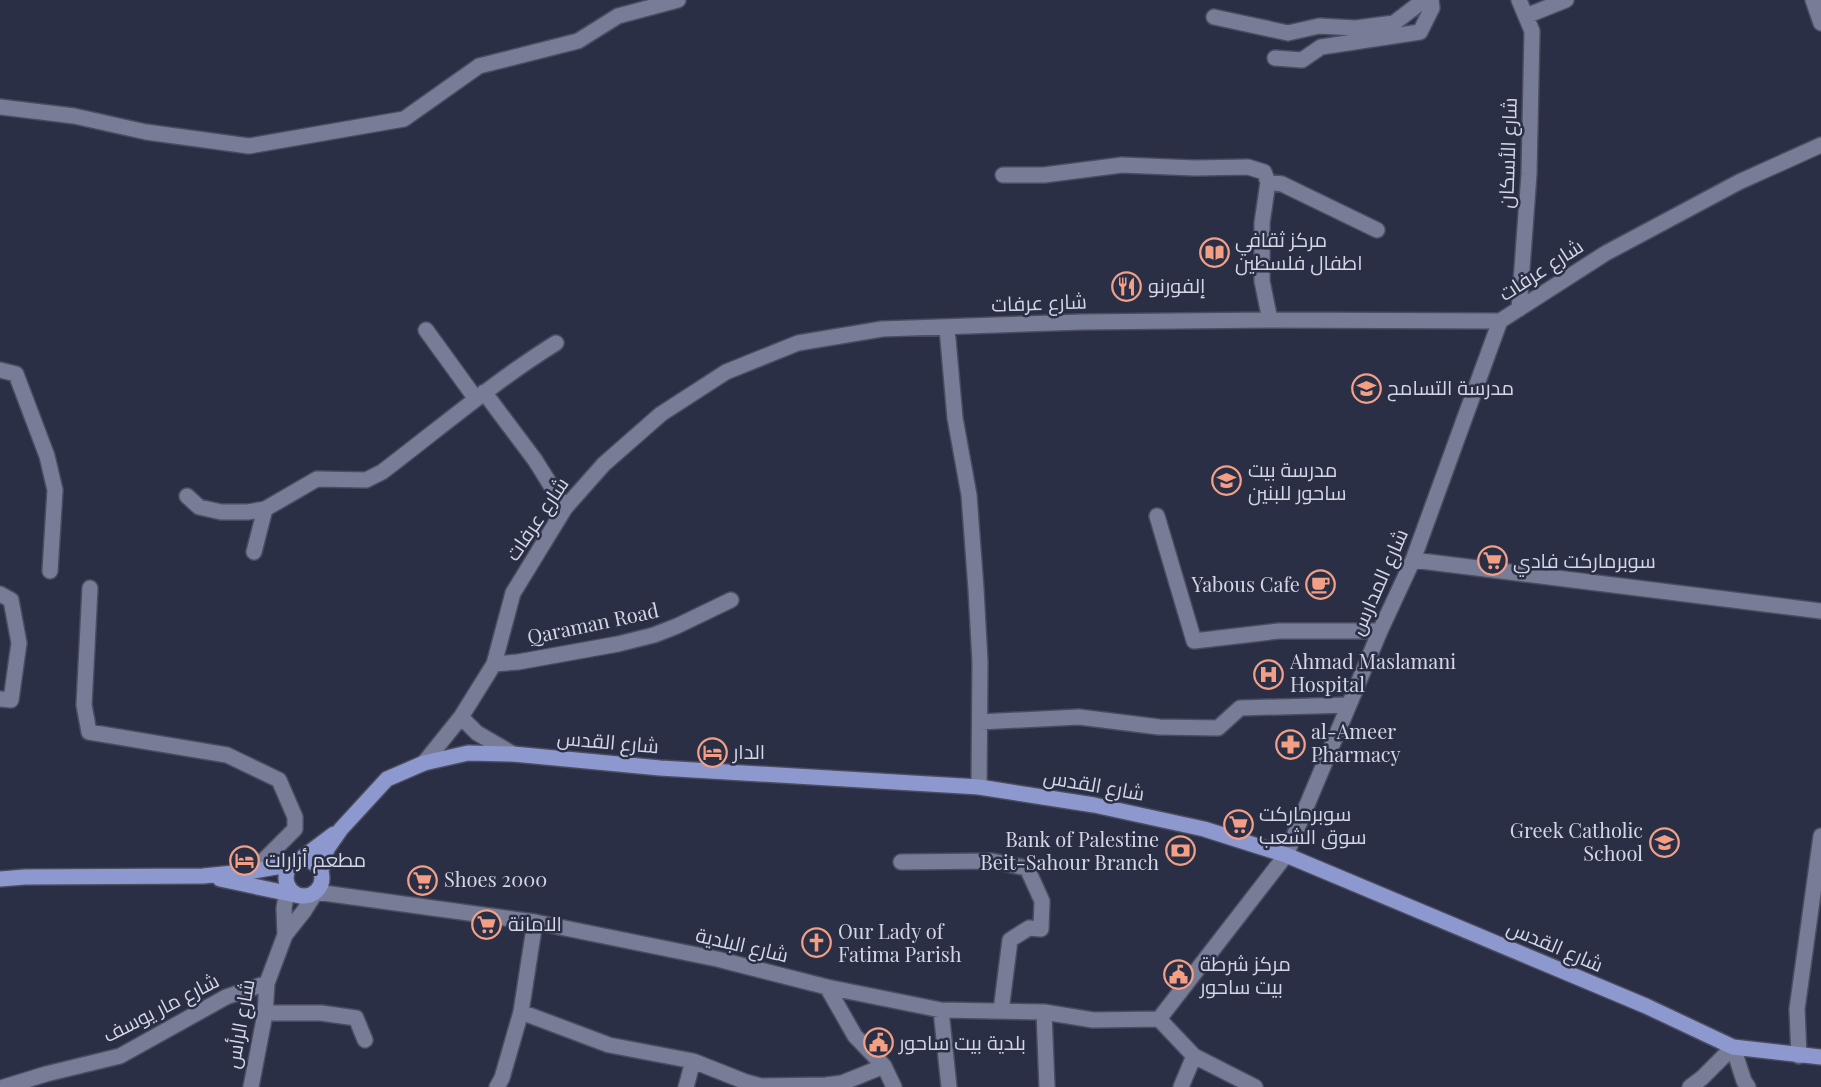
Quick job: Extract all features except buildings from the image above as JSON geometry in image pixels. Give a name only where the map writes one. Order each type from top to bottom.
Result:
[{"type":"main road","name":"شارع القدس","points":[[321,871],[327,849],[341,829],[387,779],[424,763],[468,753],[513,754],[660,768],[979,787],[1094,805],[1204,829],[1286,855],[1646,1006],[1733,1047],[1821,1057]]},
{"type":"main road","name":"شارع القدس","points":[[294,864],[341,829]]},
{"type":"main road","points":[[0,879],[203,876],[253,872],[302,861],[309,861],[316,865],[321,871],[322,878],[298,892],[203,876]]},
{"type":"main road","points":[[294,864],[288,870],[286,878],[298,892]]},
{"type":"street","points":[[0,107],[74,116],[146,132],[249,146],[404,119],[479,66],[578,41],[618,16],[678,0]]},
{"type":"street","points":[[1214,17],[1288,33],[1319,26],[1356,28],[1394,23],[1424,0]]},
{"type":"street","points":[[1275,58],[1302,60],[1321,47],[1420,32],[1432,8],[1431,0]]},
{"type":"street","name":"شارع الأسكان","points":[[1519,0],[1532,31],[1530,162],[1519,309]]},
{"type":"street","points":[[1526,16],[1566,0]]},
{"type":"street","points":[[1812,0],[1821,23]]},
{"type":"street","name":"شارع عرفات","points":[[424,763],[461,717],[494,664],[513,593],[565,508],[604,464],[662,414],[726,372],[798,343],[882,329],[1082,321],[1500,321],[1606,253],[1739,182],[1821,145]]},
{"type":"street","points":[[1003,176],[1044,176],[1122,165],[1195,168],[1248,167],[1264,172],[1268,182],[1262,224],[1262,280],[1270,320]]},
{"type":"street","points":[[1268,182],[1282,184],[1377,230]]},
{"type":"street","name":"شارع المدارس","points":[[1159,1019],[1286,855],[1380,631],[1413,560],[1500,321]]},
{"type":"street","points":[[947,328],[955,418],[969,495],[974,554],[980,662],[979,787]]},
{"type":"street","points":[[426,330],[535,460],[565,508]]},
{"type":"street","points":[[187,496],[199,507],[221,512],[248,512],[265,509],[317,479],[366,480],[382,472],[480,395],[556,343]]},
{"type":"street","points":[[0,370],[16,374],[47,456],[55,490],[50,571]]},
{"type":"street","points":[[254,552],[265,509]]},
{"type":"street","points":[[1157,516],[1194,641],[1279,631],[1380,631]]},
{"type":"street","points":[[1413,560],[1821,610]]},
{"type":"street","points":[[90,588],[84,705],[89,732],[227,755],[279,780],[295,817],[296,830],[253,872]]},
{"type":"street","points":[[0,594],[11,600],[19,643],[11,700],[0,699]]},
{"type":"street","name":"Qaraman Road","points":[[494,664],[518,662],[618,644],[654,635],[731,600]]},
{"type":"street","points":[[980,722],[1079,717],[1159,727],[1218,728],[1240,708],[1349,705]]},
{"type":"street","points":[[461,717],[477,733],[513,754]]},
{"type":"street","points":[[1798,1056],[1797,1009],[1821,836]]},
{"type":"street","points":[[901,862],[992,861],[1027,868],[1042,901],[1041,929],[1029,928],[1010,940],[1001,1011]]},
{"type":"street","name":"شارع البلدية","points":[[298,892],[536,922],[717,959],[827,987],[941,1010],[1044,1012],[1093,1020],[1159,1019]]},
{"type":"street","name":"شارع الرأس","points":[[285,935],[284,908],[298,892]]},
{"type":"street","name":"شارع الرأس","points":[[250,1087],[265,1013],[267,983],[285,935],[304,910],[298,892]]},
{"type":"street","points":[[497,1087],[502,1078],[521,1012],[536,922]]},
{"type":"street","name":"شارع مار يوسف","points":[[4,1087],[47,1081],[120,1056],[226,997],[267,983]]},
{"type":"street","points":[[827,987],[855,1036],[884,1066],[894,1087]]},
{"type":"street","points":[[941,1010],[949,1087]]},
{"type":"street","points":[[521,1012],[609,1045],[693,1061],[760,1086],[842,1083],[884,1066]]},
{"type":"street","points":[[1044,1012],[1047,1087]]},
{"type":"street","points":[[265,1013],[321,1013],[357,1018],[365,1040]]},
{"type":"street","points":[[1159,1019],[1194,1056],[1255,1087]]},
{"type":"street","points":[[1690,1087],[1733,1047],[1748,1087]]},
{"type":"street","points":[[1181,1087],[1194,1056]]},
{"type":"street","points":[[686,1087],[693,1061]]},
{"type":"place","name":"مركز ثقافي اطفال فلسطين","points":[[1214,252]]},
{"type":"place","name":"إلفورنو","points":[[1127,286]]},
{"type":"place","name":"مدرسة التسامح","points":[[1366,388]]},
{"type":"place","name":"مدرسة بيت ساحور للبنين","points":[[1227,481]]},
{"type":"place","name":"سوبرماركت فادي","points":[[1492,561]]},
{"type":"place","name":"Yabous Cafe","points":[[1321,585]]},
{"type":"place","name":"Ahmad Maslamani Hospital","points":[[1269,674]]},
{"type":"place","name":"al-Ameer Pharmacy","points":[[1290,744]]},
{"type":"place","name":"الدار","points":[[712,752]]},
{"type":"place","name":"سوبرماركت سوق الشعب","points":[[1238,825]]},
{"type":"place","name":"Greek Catholic School","points":[[1664,842]]},
{"type":"place","name":"Bank of Palestine Beit-Sahour Branch","points":[[1180,851]]},
{"type":"place","name":"مطعم أرارات","points":[[244,860]]},
{"type":"place","name":"Shoes 2000","points":[[423,880]]},
{"type":"place","name":"الامانة","points":[[487,924]]},
{"type":"place","name":"Our Lady of Fatima Parish","points":[[817,943]]},
{"type":"place","name":"مركز شرطة بيت ساحور","points":[[1179,975]]},
{"type":"place","name":"بلدية بيت ساحور","points":[[878,1043]]}]
